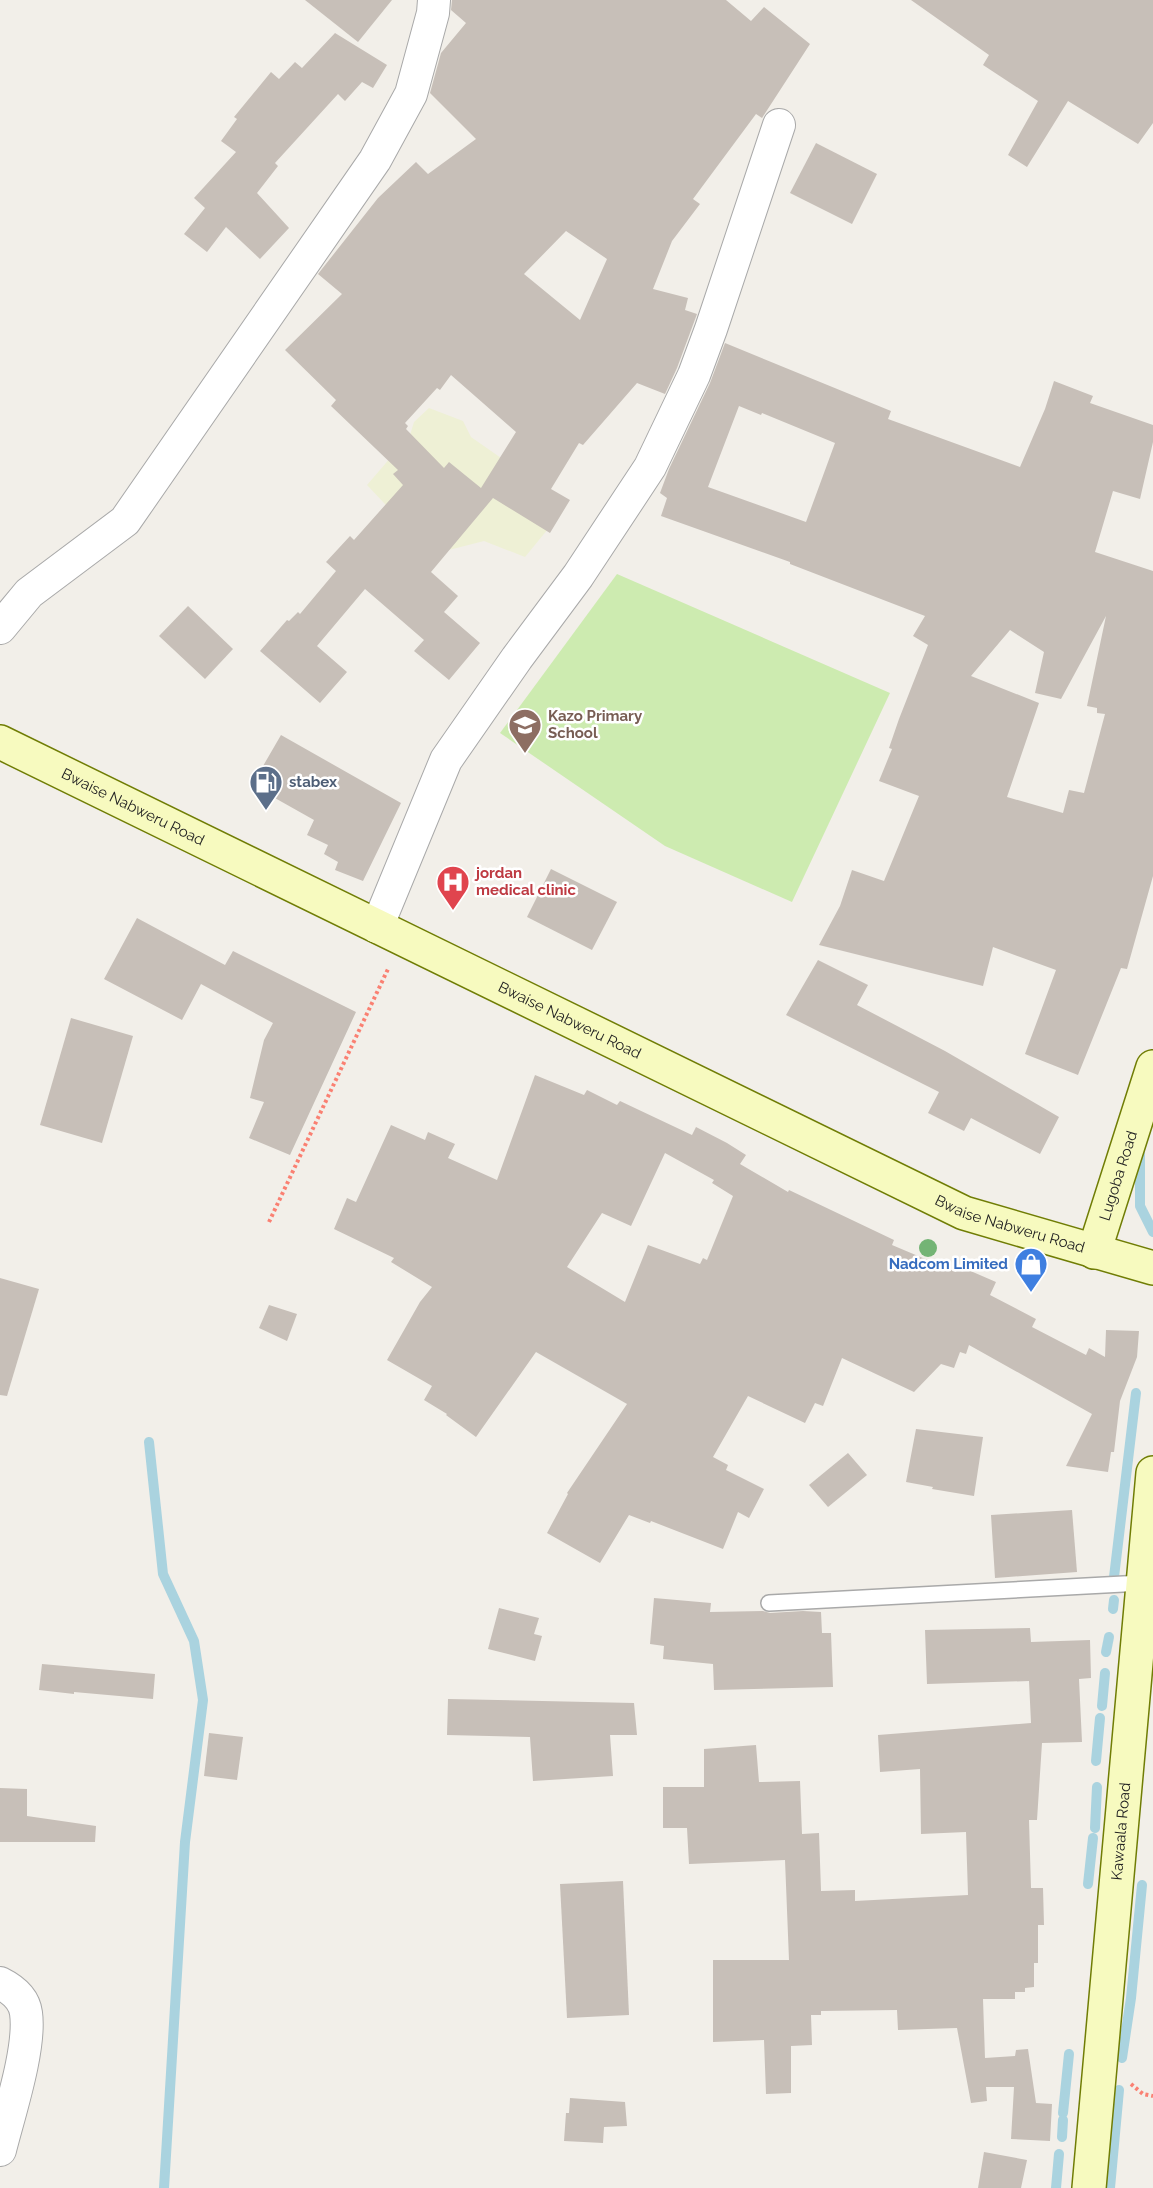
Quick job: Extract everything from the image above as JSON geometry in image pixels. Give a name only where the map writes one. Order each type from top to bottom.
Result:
[{"type":"main road","name":"Bwaise Nabweru Road","points":[[0,742],[964,1214],[1153,1268]]},
{"type":"main road","name":"Lugoba Road","points":[[1094,1252],[1153,1067]]},
{"type":"main road","name":"Kawaala Road","points":[[1089,2188],[1153,1473]]},
{"type":"street","points":[[0,628],[29,593],[125,521],[375,160],[411,93],[433,14],[434,0]]},
{"type":"street","points":[[389,933],[446,760],[578,576],[650,467],[694,375],[708,338],[779,125]]},
{"type":"street","points":[[0,1983],[15,1990],[26,2012],[25,2050],[0,2150]]},
{"type":"lane","points":[[769,1603],[1142,1583]]},
{"type":"path","points":[[268,1222],[389,933]]},
{"type":"green space","points":[[429,408],[463,421],[471,437],[528,477],[548,529],[525,557],[484,541],[437,553],[400,520],[367,485],[410,435],[414,422]]},
{"type":"green space","points":[[617,574],[890,693],[792,902],[665,846],[500,733]]},
{"type":"building","points":[[305,0],[392,0],[358,42]]},
{"type":"building","points":[[452,0],[726,0],[751,21],[764,7],[810,44],[762,118],[756,114],[693,199],[700,204],[672,241],[653,289],[688,298],[685,310],[697,314],[665,394],[637,383],[583,445],[579,443],[551,489],[570,500],[550,533],[493,498],[431,572],[458,596],[444,612],[480,643],[449,680],[414,651],[424,640],[365,589],[317,646],[347,672],[320,703],[260,651],[287,620],[289,621],[298,612],[300,614],[336,571],[326,562],[350,536],[354,540],[403,485],[393,474],[398,470],[331,406],[336,400],[285,350],[342,294],[318,274],[378,198],[416,162],[428,174],[476,139],[430,93],[441,53],[466,23],[451,10]],"holes":[[[566,231],[607,259],[580,320],[524,274]],[[451,375],[516,432],[481,488],[449,462],[444,468],[406,429],[408,426],[405,423],[437,388],[440,390]]]},
{"type":"building","points":[[911,0],[1153,0],[1153,123],[1138,144],[1068,101],[1027,167],[1008,155],[1038,101],[983,65],[989,55]]},
{"type":"building","points":[[335,33],[387,65],[373,88],[362,82],[345,101],[338,94],[275,163],[278,166],[257,193],[289,228],[260,259],[226,227],[207,252],[184,234],[205,208],[194,198],[236,152],[221,141],[237,119],[234,117],[271,72],[279,79],[295,62],[302,68]]},
{"type":"building","points":[[816,143],[877,174],[852,224],[790,193]]},
{"type":"building","points":[[725,343],[891,411],[888,419],[1020,467],[1045,409],[1054,381],[1093,396],[1090,403],[1153,425],[1153,442],[1140,499],[1113,491],[1095,552],[1153,571],[1153,876],[1127,969],[1121,968],[1078,1075],[1025,1054],[1056,970],[993,947],[983,986],[819,945],[840,906],[852,870],[884,881],[919,796],[879,781],[892,749],[889,748],[899,719],[928,645],[913,636],[925,616],[790,564],[790,562],[661,516],[667,498],[660,493],[710,383]],"holes":[[[739,406],[835,443],[806,522],[708,487]],[[1106,616],[1087,706],[1097,708],[1097,713],[1105,714],[1084,793],[1069,790],[1063,813],[1007,797],[1039,703],[971,676],[1010,630],[1044,652],[1035,693],[1061,699]]]},
{"type":"building","points":[[188,606],[233,649],[205,679],[159,636]]},
{"type":"building","points":[[281,735],[401,803],[363,881],[335,870],[338,862],[324,854],[328,845],[307,835],[314,820],[252,785]]},
{"type":"building","points":[[551,869],[617,902],[592,950],[527,917]]},
{"type":"building","points":[[137,918],[225,965],[233,951],[356,1012],[290,1155],[249,1138],[264,1102],[250,1098],[264,1040],[273,1023],[201,984],[182,1020],[104,979]]},
{"type":"building","points":[[818,960],[868,985],[857,1005],[945,1051],[1059,1117],[1040,1154],[971,1118],[964,1131],[928,1113],[939,1092],[786,1015]]},
{"type":"building","points":[[71,1018],[133,1036],[102,1143],[40,1125]]},
{"type":"building","points":[[535,1075],[584,1095],[587,1090],[617,1105],[620,1101],[692,1135],[696,1127],[746,1155],[740,1164],[788,1192],[789,1190],[894,1240],[892,1245],[956,1272],[959,1266],[996,1282],[990,1295],[1036,1319],[1032,1327],[1086,1355],[1089,1348],[1105,1357],[1106,1330],[1139,1331],[1137,1357],[1120,1401],[1114,1452],[1111,1452],[1108,1472],[1066,1466],[1092,1414],[969,1345],[966,1354],[960,1352],[954,1368],[941,1364],[914,1392],[842,1358],[823,1406],[815,1403],[805,1423],[748,1396],[713,1457],[728,1465],[726,1470],[764,1489],[749,1518],[738,1512],[723,1549],[651,1521],[650,1523],[629,1515],[600,1563],[547,1533],[567,1493],[627,1404],[536,1352],[476,1437],[447,1414],[424,1400],[432,1386],[387,1360],[420,1302],[432,1287],[391,1262],[394,1258],[334,1229],[347,1198],[356,1202],[391,1125],[425,1140],[428,1132],[455,1144],[448,1158],[497,1180]],"holes":[[[665,1153],[714,1180],[712,1183],[733,1196],[707,1260],[703,1258],[700,1264],[648,1245],[625,1302],[567,1267],[602,1213],[631,1226]]]},
{"type":"building","points":[[0,1278],[39,1289],[7,1396],[0,1395]]},
{"type":"building","points":[[269,1305],[297,1314],[287,1341],[259,1328]]},
{"type":"building","points":[[916,1429],[983,1437],[974,1496],[906,1482]]},
{"type":"building","points":[[848,1453],[867,1475],[828,1507],[809,1485]]},
{"type":"building","points":[[1072,1510],[1077,1572],[995,1578],[991,1515]]},
{"type":"building","points":[[654,1598],[711,1603],[710,1612],[821,1612],[822,1633],[831,1633],[833,1687],[714,1690],[713,1664],[663,1659],[664,1646],[650,1644]]},
{"type":"building","points":[[499,1608],[539,1618],[534,1634],[542,1636],[535,1661],[488,1649]]},
{"type":"building","points":[[1030,1628],[1031,1642],[1090,1640],[1091,1678],[1079,1679],[1082,1742],[1042,1743],[1037,1820],[1029,1820],[1031,1888],[1043,1888],[1044,1925],[1038,1925],[1038,1963],[1034,1963],[1034,1987],[1025,1988],[1025,1992],[1015,1992],[1015,1999],[983,1999],[985,2058],[1015,2056],[1016,2050],[1028,2049],[1036,2103],[1052,2104],[1050,2141],[1011,2139],[1014,2087],[986,2087],[987,2101],[971,2103],[957,2028],[898,2030],[897,2010],[821,2011],[821,2015],[811,2015],[812,2045],[791,2046],[791,2093],[766,2094],[764,2040],[713,2042],[713,1960],[789,1960],[785,1860],[689,1864],[687,1828],[663,1828],[663,1787],[704,1787],[704,1749],[756,1745],[759,1782],[800,1781],[802,1834],[819,1833],[821,1891],[855,1890],[855,1901],[968,1895],[966,1832],[921,1834],[920,1769],[880,1772],[878,1735],[1031,1723],[1029,1681],[927,1684],[925,1630]]},
{"type":"building","points":[[42,1664],[155,1674],[153,1699],[39,1690]]},
{"type":"building","points":[[448,1699],[634,1703],[637,1735],[610,1735],[613,1776],[533,1781],[530,1737],[447,1735]]},
{"type":"building","points":[[209,1733],[243,1737],[237,1780],[204,1776]]},
{"type":"building","points":[[0,1788],[27,1789],[27,1816],[96,1826],[95,1842],[0,1842]]},
{"type":"building","points":[[623,1881],[629,2015],[567,2018],[560,1884]]},
{"type":"building","points":[[570,2098],[625,2102],[627,2126],[604,2127],[603,2143],[564,2141],[566,2113],[569,2113]]},
{"type":"building","points":[[984,2152],[1027,2160],[1021,2188],[978,2188]]},
{"type":"waterway","points":[[1140,1154],[1140,1206],[1153,1232]]},
{"type":"waterway","points":[[1114,1577],[1136,1393]]},
{"type":"waterway","points":[[149,1442],[163,1574],[194,1641],[203,1700],[185,1842],[164,2188]]},
{"type":"waterway","points":[[1113,1609],[1114,1600]]},
{"type":"waterway","points":[[1106,1652],[1109,1637]]},
{"type":"waterway","points":[[1102,1706],[1105,1673]]},
{"type":"waterway","points":[[1096,1761],[1100,1718]]},
{"type":"waterway","points":[[1095,1828],[1097,1787]]},
{"type":"waterway","points":[[1088,1884],[1093,1838]]},
{"type":"waterway","points":[[1122,2058],[1131,1998],[1142,1885]]},
{"type":"waterway","points":[[1063,2113],[1069,2054]]},
{"type":"waterway","points":[[1110,2188],[1119,2090]]},
{"type":"waterway","points":[[1062,2137],[1063,2120]]},
{"type":"waterway","points":[[1056,2188],[1059,2154]]},
{"type":"place","name":"Kazo Primary School","points":[[525,754]]},
{"type":"place","name":"stabex","points":[[266,811]]},
{"type":"place","name":"jordan medical clinic","points":[[453,911]]},
{"type":"place","name":"Nadcom Limited","points":[[1031,1293]]}]
